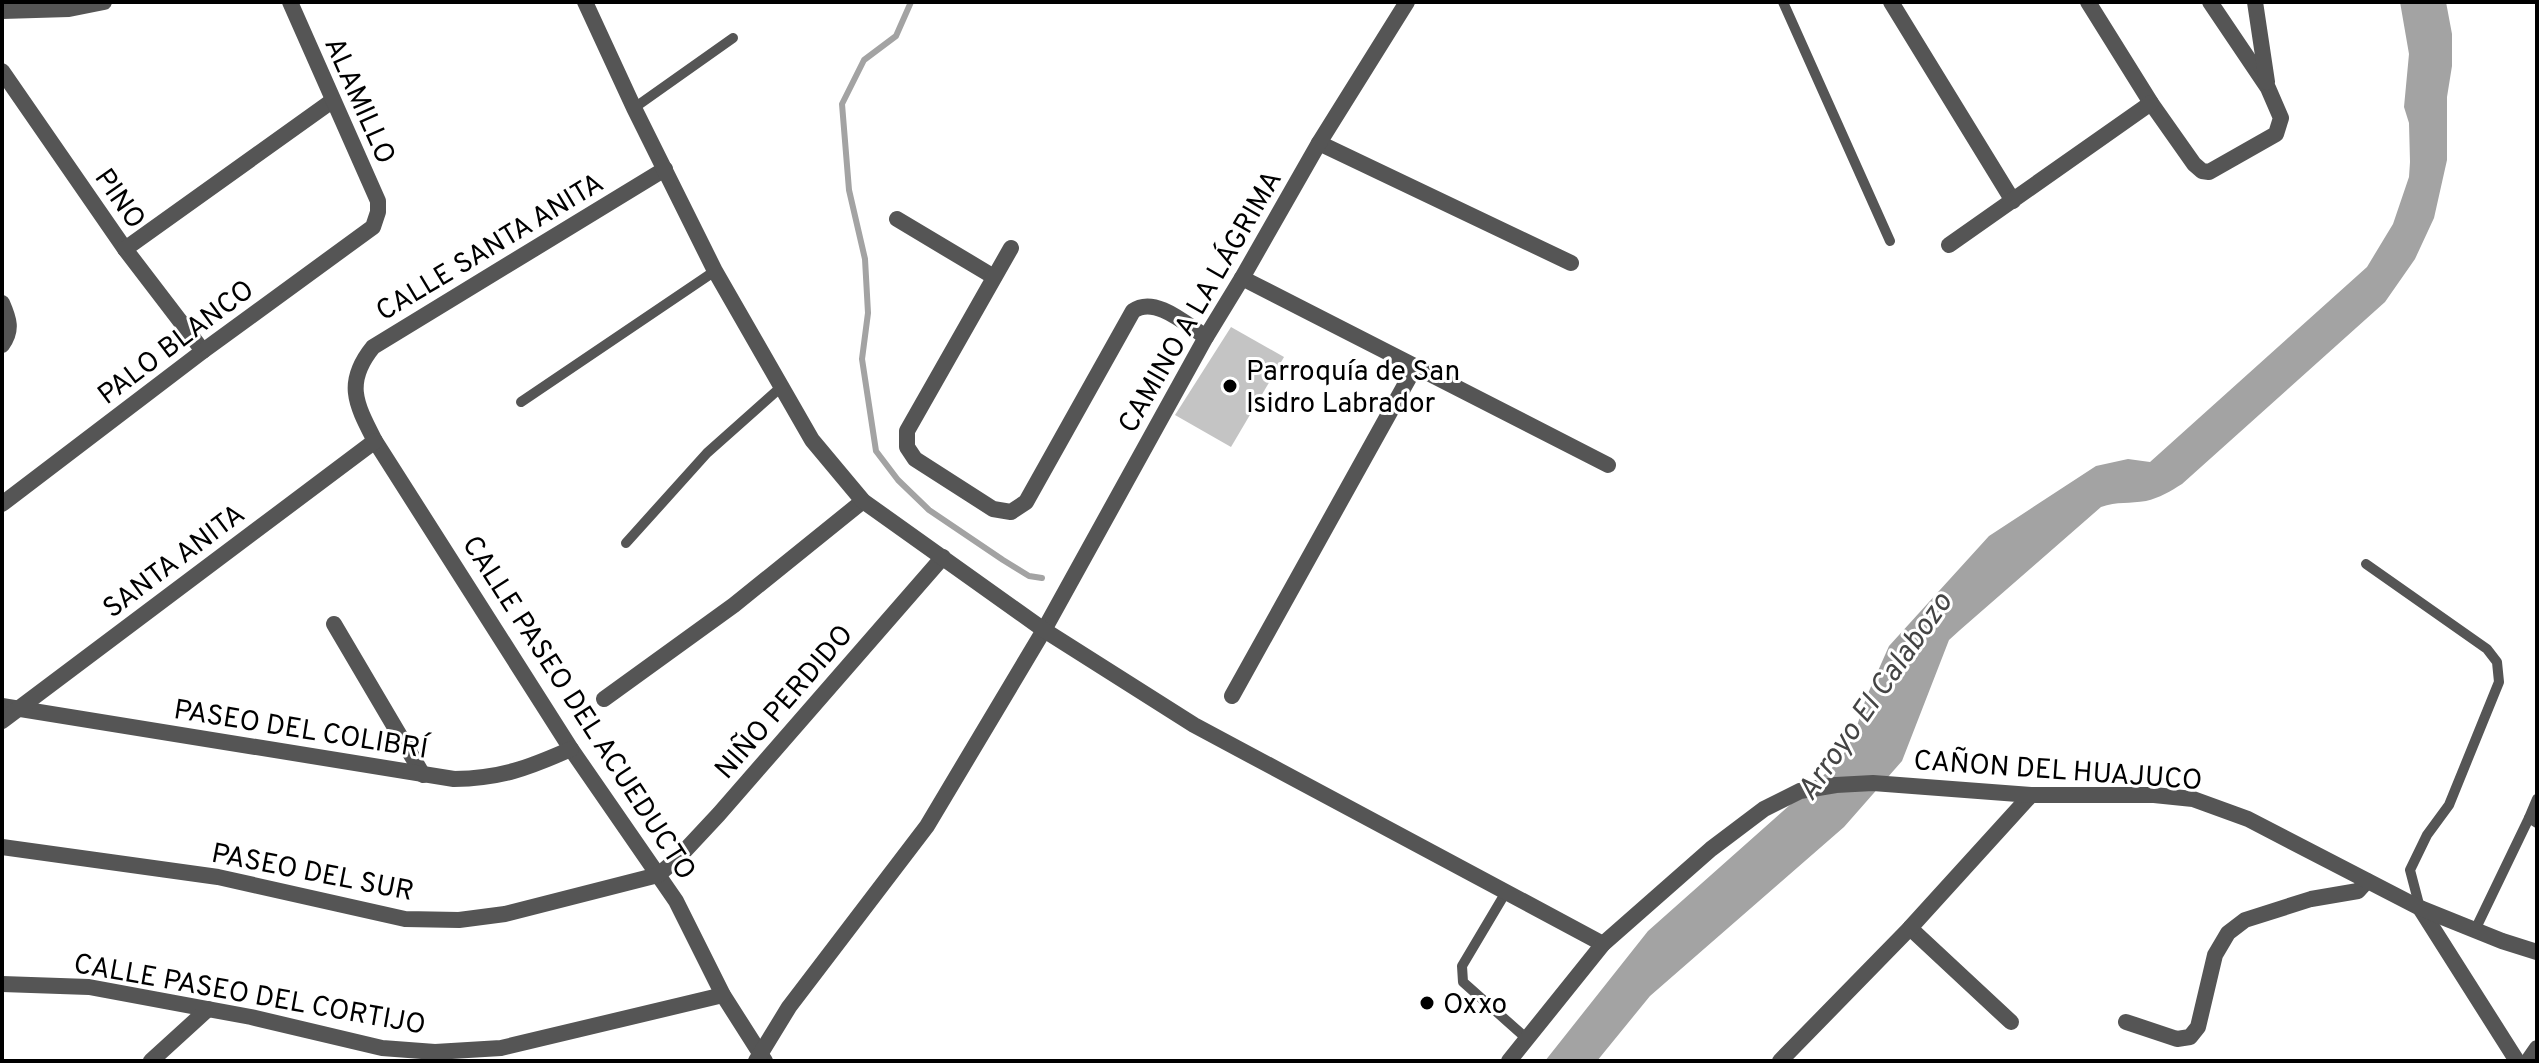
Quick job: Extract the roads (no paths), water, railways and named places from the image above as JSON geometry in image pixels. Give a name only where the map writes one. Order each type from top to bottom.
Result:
[{"type":"street","points":[[2,11],[69,9],[104,2]]},
{"type":"street","name":"ALAMILLO","points":[[290,2],[378,201],[377,219]]},
{"type":"street","points":[[585,2],[715,271],[780,388],[812,440],[863,501],[1044,630],[1194,725],[1603,944]]},
{"type":"street","name":"CAMINO A LA LÁGRIMA","points":[[761,1059],[789,1007],[927,826],[1044,630],[1206,337],[1319,143],[1407,2]]},
{"type":"street","points":[[1891,2],[2013,201]]},
{"type":"street","points":[[2088,2],[2151,103],[2194,164],[2202,171],[2209,172],[2276,134],[2281,118],[2268,88],[2210,2]]},
{"type":"street","points":[[2255,2],[2268,88]]},
{"type":"street","name":"PINO","points":[[2,71],[125,249],[203,351]]},
{"type":"street","points":[[125,249],[332,101]]},
{"type":"street","points":[[1949,245],[2151,103]]},
{"type":"street","points":[[1319,143],[1571,263]]},
{"type":"street","name":"CALLE SANTA ANITA","points":[[355,382],[362,360],[373,347],[665,169]]},
{"type":"street","name":"PALO BLANCO","points":[[2,504],[203,351],[367,234],[377,219]]},
{"type":"street","points":[[897,219],[994,277]]},
{"type":"street","points":[[1011,248],[907,431],[907,447],[915,459],[993,509],[1011,512],[1026,502],[1133,311],[1139,306],[1154,305],[1206,337]]},
{"type":"street","points":[[1242,278],[1608,465]]},
{"type":"street","points":[[2,303],[10,319],[2,345]]},
{"type":"street","points":[[1232,696],[1415,367]]},
{"type":"street","name":"CALLE PASEO DEL ACUEDUCTO","points":[[355,382],[358,409],[375,441],[571,749],[676,901],[723,995],[761,1059]]},
{"type":"street","name":"SANTA ANITA","points":[[2,721],[10,707],[375,441]]},
{"type":"street","points":[[604,699],[734,605],[863,501]]},
{"type":"street","name":"NIÑO PERDIDO","points":[[658,875],[719,814],[943,557]]},
{"type":"street","points":[[334,624],[423,775]]},
{"type":"street","name":"PASEO DEL COLIBRÍ","points":[[10,707],[454,779],[490,778],[525,769],[571,749]]},
{"type":"street","name":"CAÑON DEL HUAJUCO","points":[[1509,1061],[1603,944],[1634,915],[1764,809],[1800,791],[1836,785],[1873,783],[2031,795],[2154,795],[2193,799],[2248,819],[2420,908],[2537,952]]},
{"type":"street","points":[[1780,1061],[1910,928],[2031,795]]},
{"type":"street","name":"PASEO DEL SUR","points":[[2,847],[218,877],[405,919],[459,920],[505,914],[658,875]]},
{"type":"street","points":[[2126,1022],[2177,1039],[2190,1037],[2198,1027],[2215,955],[2228,933],[2245,920],[2311,899],[2358,891],[2367,881]]},
{"type":"street","points":[[2420,908],[2517,1061]]},
{"type":"street","points":[[1910,928],[2011,1022]]},
{"type":"street","name":"CALLE PASEO DEL CORTIJO","points":[[2,984],[89,987],[208,1009],[382,1048],[435,1052],[501,1048],[723,995]]},
{"type":"street","points":[[151,1061],[208,1009]]},
{"type":"street","points":[[2528,1061],[2537,1048]]},
{"type":"lane","points":[[1783,2],[1890,241]]},
{"type":"lane","points":[[634,108],[733,38]]},
{"type":"lane","points":[[521,402],[715,271]]},
{"type":"lane","points":[[626,543],[707,453],[780,388]]},
{"type":"lane","points":[[2366,564],[2487,649],[2497,662],[2499,682],[2449,805],[2427,835],[2410,870],[2420,908]]},
{"type":"lane","points":[[2475,930],[2533,820],[2537,799]]},
{"type":"lane","points":[[1506,892],[1462,966],[1461,976],[1463,982],[1526,1038]]},
{"type":"water","name":"Arroyo El Calabozo","points":[[2400,2],[2446,2],[2452,34],[2452,66],[2447,97],[2447,160],[2434,218],[2415,259],[2385,302],[2182,484],[2151,500],[2101,507],[1960,630],[1949,640],[1902,761],[1844,827],[1650,996],[1597,1061],[1545,1061],[1648,931],[1835,765],[1847,749],[1889,646],[1989,536],[2096,466],[2128,459],[2150,462],[2367,267],[2393,224],[2409,177],[2409,123],[2404,107],[2409,54]]},
{"type":"waterway","points":[[911,2],[896,36],[864,60],[842,104],[849,190],[865,259],[868,313],[862,359],[876,451],[898,480],[929,510],[1029,576],[1042,578]]},
{"type":"place","name":"Parroquía de San Isidro Labrador","points":[[1230,386]]},
{"type":"place","name":"Oxxo","points":[[1427,1003]]}]
